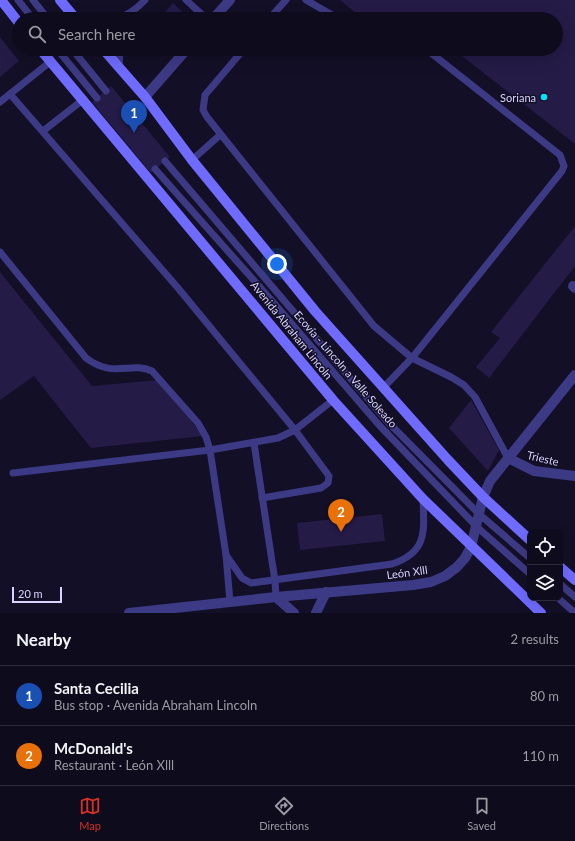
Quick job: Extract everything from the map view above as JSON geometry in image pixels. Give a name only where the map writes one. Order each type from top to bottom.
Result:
[{"type":"main road","points":[[1,0],[12,14]]},
{"type":"main road","points":[[60,0],[71,12]]},
{"type":"main road","name":"Avenida Abraham Lincoln","points":[[45,56],[84,99],[334,400],[423,499],[541,613]]},
{"type":"main road","points":[[109,56],[145,97],[192,160],[278,267],[383,388],[483,497],[527,537]]},
{"type":"main road","points":[[563,570],[575,580]]},
{"type":"street","points":[[220,12],[230,0]]},
{"type":"street","points":[[145,97],[181,56]]},
{"type":"street","name":"León Xlll","points":[[129,613],[431,582],[445,576],[457,567],[471,547],[483,497],[490,481],[575,375]]},
{"type":"street","name":"Trieste","points":[[508,458],[534,470],[575,476]]},
{"type":"street","points":[[316,613],[326,592]]},
{"type":"street","points":[[276,597],[294,613]]},
{"type":"lane","points":[[18,0],[27,12]]},
{"type":"lane","points":[[33,0],[42,12]]},
{"type":"lane","points":[[133,12],[145,0]]},
{"type":"lane","points":[[186,0],[199,12]]},
{"type":"lane","points":[[275,12],[286,0]]},
{"type":"lane","points":[[306,0],[327,12]]},
{"type":"lane","points":[[63,56],[97,98]]},
{"type":"lane","points":[[78,56],[106,90]]},
{"type":"lane","points":[[119,67],[120,56]]},
{"type":"lane","points":[[238,56],[205,96],[203,110],[207,117],[374,326],[412,358],[464,385],[475,397],[508,458]]},
{"type":"lane","points":[[383,388],[412,358],[562,171],[564,166],[560,155],[435,56]]},
{"type":"lane","points":[[0,102],[50,62]]},
{"type":"lane","points":[[10,94],[178,288],[295,430],[328,473],[330,480],[321,488],[262,498]]},
{"type":"lane","points":[[43,131],[84,99]]},
{"type":"lane","points":[[192,160],[220,135]]},
{"type":"lane","points":[[165,161],[386,420],[479,514],[527,555]]},
{"type":"lane","name":"Ecovía - Lincoln a Valle Soleado","points":[[155,169],[273,302],[379,425],[476,527],[527,571]]},
{"type":"lane","points":[[0,252],[86,358],[100,367],[111,369],[142,368],[152,371],[198,423],[206,437],[210,450],[226,555],[230,602]]},
{"type":"lane","points":[[13,473],[210,450],[278,438],[295,430],[334,400]]},
{"type":"lane","points":[[254,443],[275,581],[276,597]]},
{"type":"lane","points":[[226,555],[246,581],[251,583],[275,581],[392,564],[410,556],[417,549],[422,539],[424,526],[423,499]]},
{"type":"lane","points":[[563,587],[575,597]]},
{"type":"lane","points":[[561,601],[575,613]]},
{"type":"building","name":"Soriana","points":[[340,0],[575,0],[575,144],[462,56],[563,56],[563,12],[355,12]]},
{"type":"building","points":[[173,3],[183,12],[165,12]]},
{"type":"building","points":[[0,37],[12,52],[12,56],[15,56],[19,61],[0,77]]},
{"type":"building","points":[[111,86],[170,157],[151,173],[92,102]]},
{"type":"building","points":[[575,226],[575,266],[489,378],[476,367],[500,338],[491,332]]},
{"type":"building","points":[[0,272],[92,386],[159,380],[203,436],[91,448],[34,376],[0,400]]},
{"type":"building","points":[[471,400],[499,450],[488,471],[449,428]]},
{"type":"building","points":[[382,514],[385,541],[300,550],[297,523]]},
{"type":"place","name":"Soriana","points":[[544,97]]},
{"type":"place","name":"Santa Cecilia","points":[[134,133]]},
{"type":"place","name":"McDonald's","points":[[341,532]]}]
